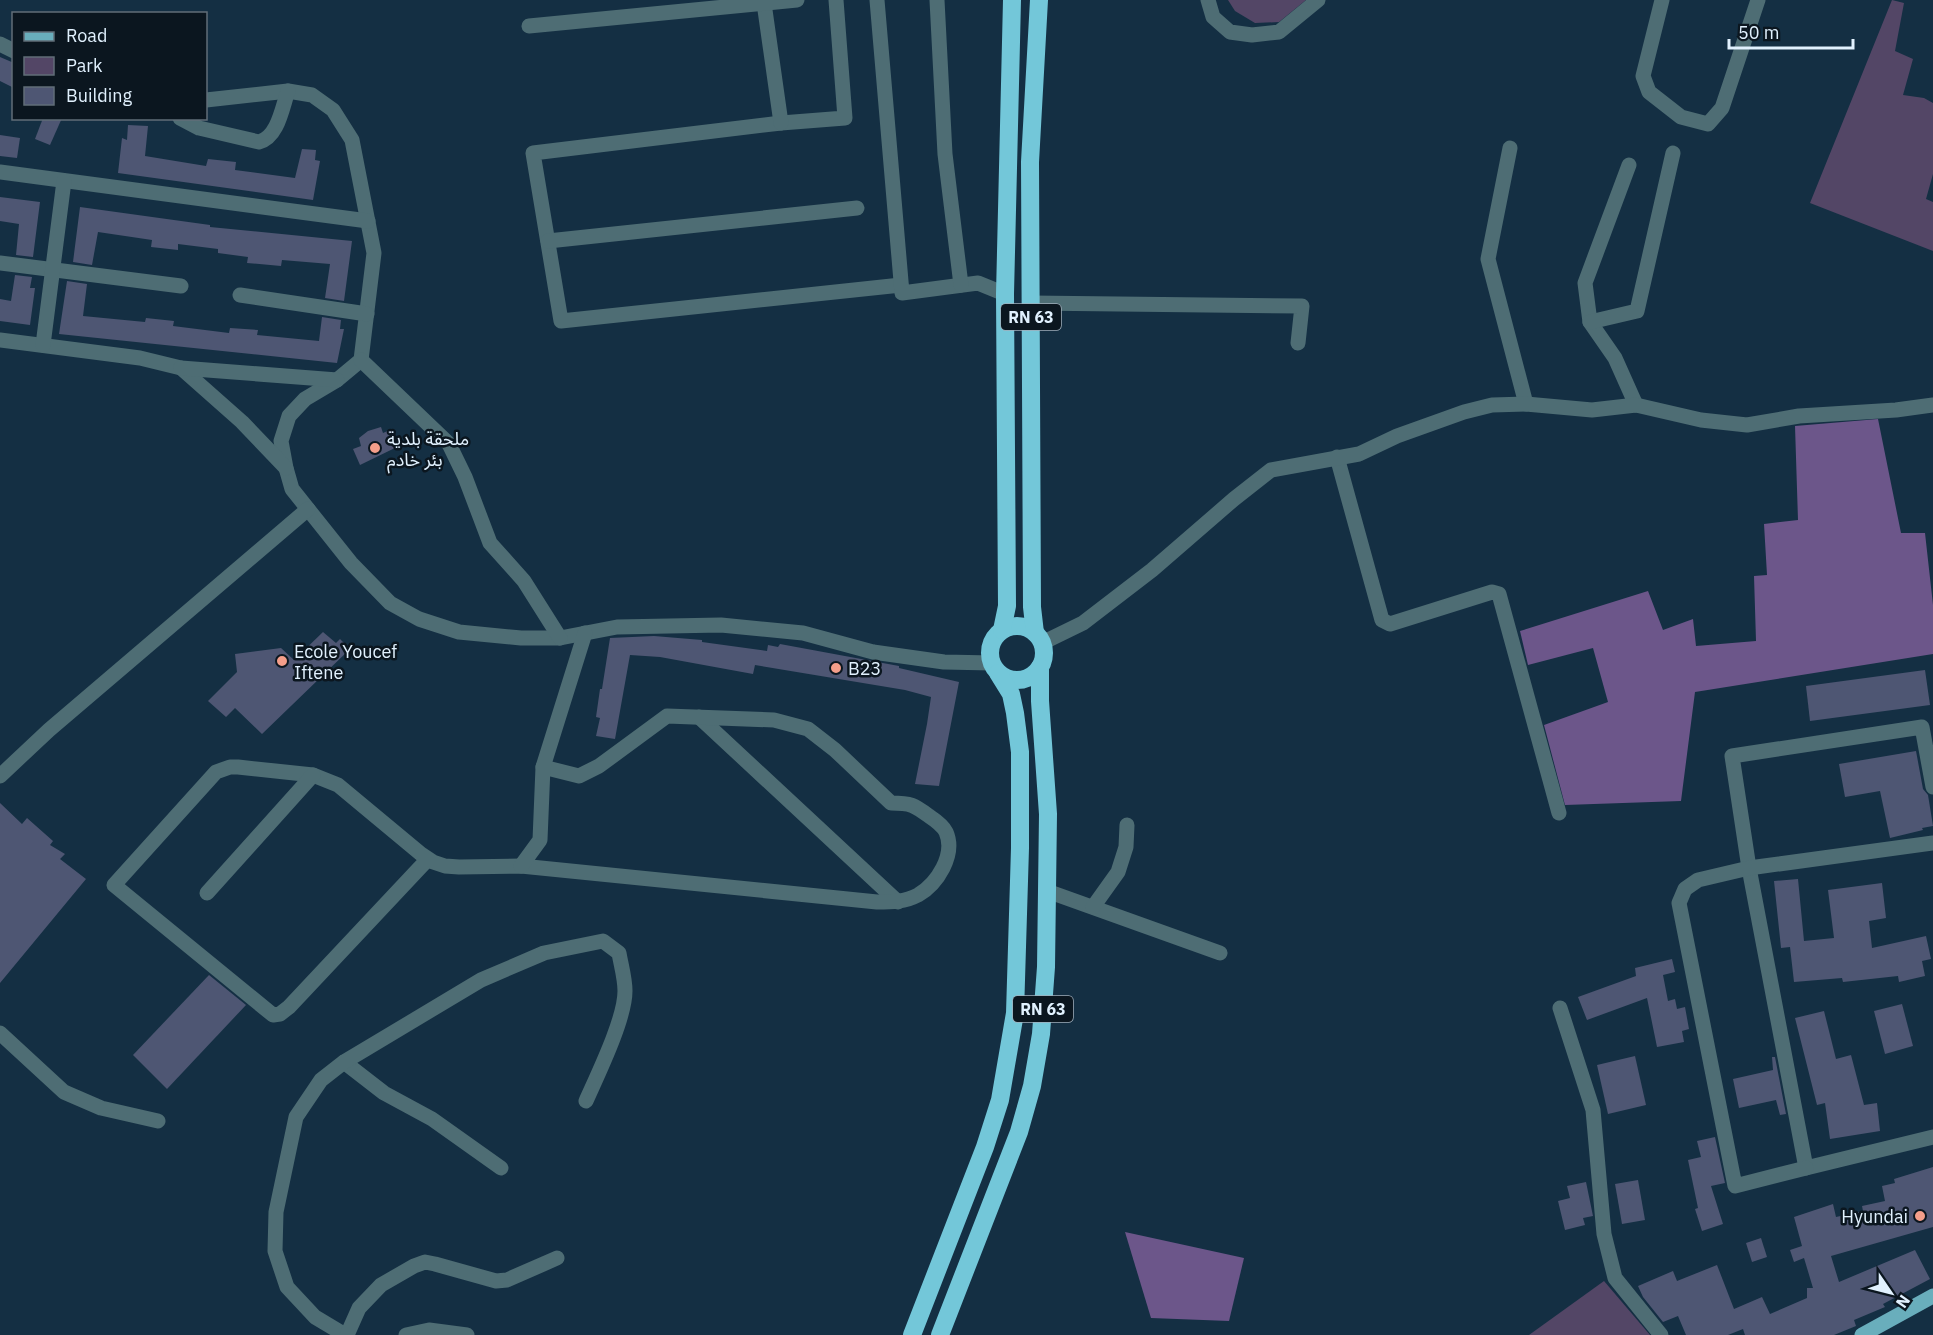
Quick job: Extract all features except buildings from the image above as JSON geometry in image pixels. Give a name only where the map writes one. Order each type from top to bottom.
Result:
[{"type":"highway","name":"RN 63","points":[[912,1335],[1000,1100],[1015,1013],[1020,859],[1020,752],[1011,694],[995,668],[990,651],[993,639],[1002,630],[1007,606],[1005,294],[1012,0]]},
{"type":"highway","name":"RN 63","points":[[940,1335],[1019,1132],[1032,1086],[1041,1034],[1046,968],[1048,814],[1040,701],[1040,667],[1044,655],[1032,607],[1030,162],[1038,0]]},
{"type":"highway","points":[[1002,630],[1013,626],[1025,627],[1039,638]]},
{"type":"highway","points":[[995,668],[1009,679],[1021,680],[1032,676],[1040,667]]},
{"type":"main road","points":[[1862,1335],[1933,1296]]},
{"type":"street","points":[[529,26],[797,0]]},
{"type":"street","points":[[836,0],[845,118],[781,123],[533,153],[561,321],[901,285]]},
{"type":"street","points":[[877,0],[902,293],[978,283],[1005,294]]},
{"type":"street","points":[[937,0],[945,154],[961,285]]},
{"type":"street","points":[[1208,0],[1213,17],[1230,32],[1252,35],[1279,32],[1318,0]]},
{"type":"street","points":[[1662,0],[1643,76],[1649,92],[1681,117],[1708,124],[1722,108],[1758,0]]},
{"type":"street","points":[[764,3],[781,123]]},
{"type":"street","points":[[207,100],[288,92],[312,95],[333,110],[352,140],[374,253],[361,360],[337,380],[306,399],[290,416],[281,441],[292,489],[351,563],[390,603],[419,619],[459,632],[521,638],[560,638],[617,627],[721,625],[803,633],[873,652],[995,668]]},
{"type":"street","points":[[184,120],[199,128],[259,142],[267,140],[273,134],[288,92]]},
{"type":"street","points":[[1510,148],[1488,259],[1526,404]]},
{"type":"street","points":[[1590,322],[1637,311],[1673,153]]},
{"type":"street","points":[[1629,165],[1585,283],[1590,322],[1615,358],[1636,405]]},
{"type":"street","points":[[0,172],[368,221]]},
{"type":"street","points":[[43,345],[64,181]]},
{"type":"street","points":[[548,241],[857,208]]},
{"type":"street","points":[[0,263],[180,286]]},
{"type":"street","points":[[240,295],[367,314]]},
{"type":"street","points":[[1031,303],[1302,306],[1298,343]]},
{"type":"street","points":[[0,340],[140,358],[181,368],[337,380]]},
{"type":"street","points":[[361,360],[449,444],[465,477],[490,543],[524,581],[560,638]]},
{"type":"street","points":[[181,368],[242,422],[286,468]]},
{"type":"street","points":[[1039,638],[1083,622],[1100,610],[1152,570],[1271,470],[1359,454],[1397,436],[1464,412],[1492,405],[1526,404],[1592,410],[1636,405],[1701,420],[1747,425],[1799,416],[1896,410],[1933,405]]},
{"type":"street","points":[[1337,458],[1382,620],[1390,624],[1492,592],[1499,594],[1558,813]]},
{"type":"street","points":[[0,776],[49,730],[308,509]]},
{"type":"street","points":[[521,866],[540,840],[543,767],[585,633]]},
{"type":"street","points":[[428,859],[289,1007],[280,1014],[273,1015],[114,885],[216,772],[230,767],[313,775],[339,785],[428,859],[445,866],[521,866],[877,902],[898,902],[917,896],[933,884],[945,862],[949,846],[946,830],[910,804],[891,803],[835,750],[807,729],[774,720],[667,716],[600,766],[579,776],[543,767]]},
{"type":"street","points":[[699,717],[898,902]]},
{"type":"street","points":[[1806,1168],[1749,868],[1731,756],[1922,727],[1933,787]]},
{"type":"street","points":[[207,893],[313,775]]},
{"type":"street","points":[[1093,907],[1118,872],[1126,847],[1127,825]]},
{"type":"street","points":[[1933,843],[1749,868],[1698,880],[1686,889],[1679,903],[1735,1186],[1933,1137]]},
{"type":"street","points":[[1047,891],[1220,953]]},
{"type":"street","points":[[557,1258],[507,1280],[496,1281],[425,1262],[414,1266],[381,1286],[359,1308],[346,1335],[315,1317],[287,1287],[275,1251],[276,1212],[297,1117],[321,1080],[344,1062],[481,980],[544,953],[603,941],[619,953],[625,991],[611,1043],[586,1101]]},
{"type":"street","points":[[1560,1008],[1593,1110],[1604,1234],[1615,1278],[1660,1335]]},
{"type":"street","points":[[0,1033],[64,1092],[101,1108],[158,1122]]},
{"type":"street","points":[[344,1062],[384,1093],[432,1119],[501,1168]]},
{"type":"street","points":[[406,1335],[429,1330],[467,1335]]},
{"type":"green space","points":[[1228,0],[1306,0],[1279,22],[1255,23],[1235,11]]},
{"type":"green space","points":[[1892,0],[1904,3],[1895,51],[1913,59],[1903,95],[1924,98],[1933,103],[1933,174],[1926,199],[1933,202],[1933,251],[1810,203]]},
{"type":"green space","points":[[1604,1281],[1650,1335],[1529,1335]]},
{"type":"shaded area","points":[[1878,419],[1901,533],[1925,533],[1933,605],[1933,654],[1695,692],[1681,801],[1565,805],[1544,725],[1608,702],[1593,648],[1528,665],[1520,631],[1648,591],[1663,630],[1693,619],[1696,646],[1756,641],[1754,576],[1767,575],[1764,524],[1798,520],[1795,426]]},
{"type":"shaded area","points":[[1125,1232],[1244,1258],[1229,1321],[1151,1318]]},
{"type":"place","name":"ملحقة بلدية بئر خادم","points":[[375,448]]},
{"type":"place","name":"Ecole Youcef Iftene","points":[[282,661]]},
{"type":"place","name":"B23","points":[[836,668]]},
{"type":"place","name":"Hyundai","points":[[1920,1216]]}]
